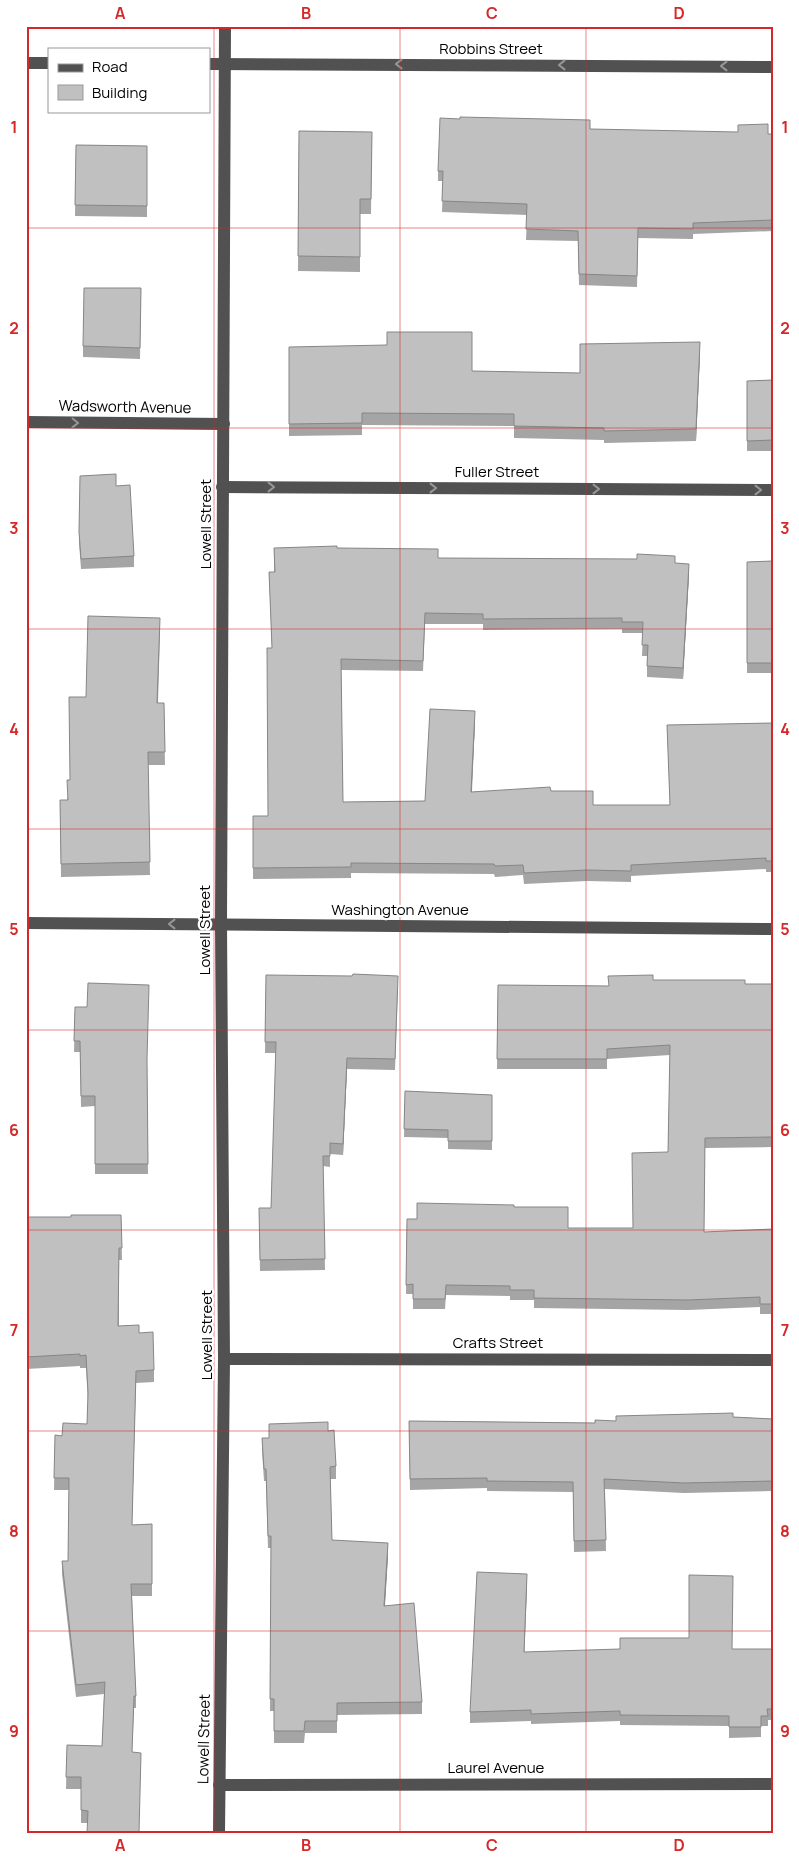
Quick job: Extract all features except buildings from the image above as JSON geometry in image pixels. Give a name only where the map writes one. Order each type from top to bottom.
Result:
[{"type":"street","name":"Lowell Street","points":[[219,1833],[224,1359],[221,924],[225,26]]},
{"type":"street","points":[[26,63],[48,63]]},
{"type":"street","name":"Robbins Street","points":[[210,64],[773,67]]},
{"type":"street","name":"Wadsworth Avenue","points":[[26,422],[224,424]]},
{"type":"street","name":"Fuller Street","points":[[222,487],[773,490]]},
{"type":"street","name":"Washington Avenue","points":[[26,923],[773,928]]},
{"type":"street","name":"Crafts Street","points":[[224,1359],[773,1360]]},
{"type":"street","name":"Laurel Avenue","points":[[219,1785],[773,1784]]}]
